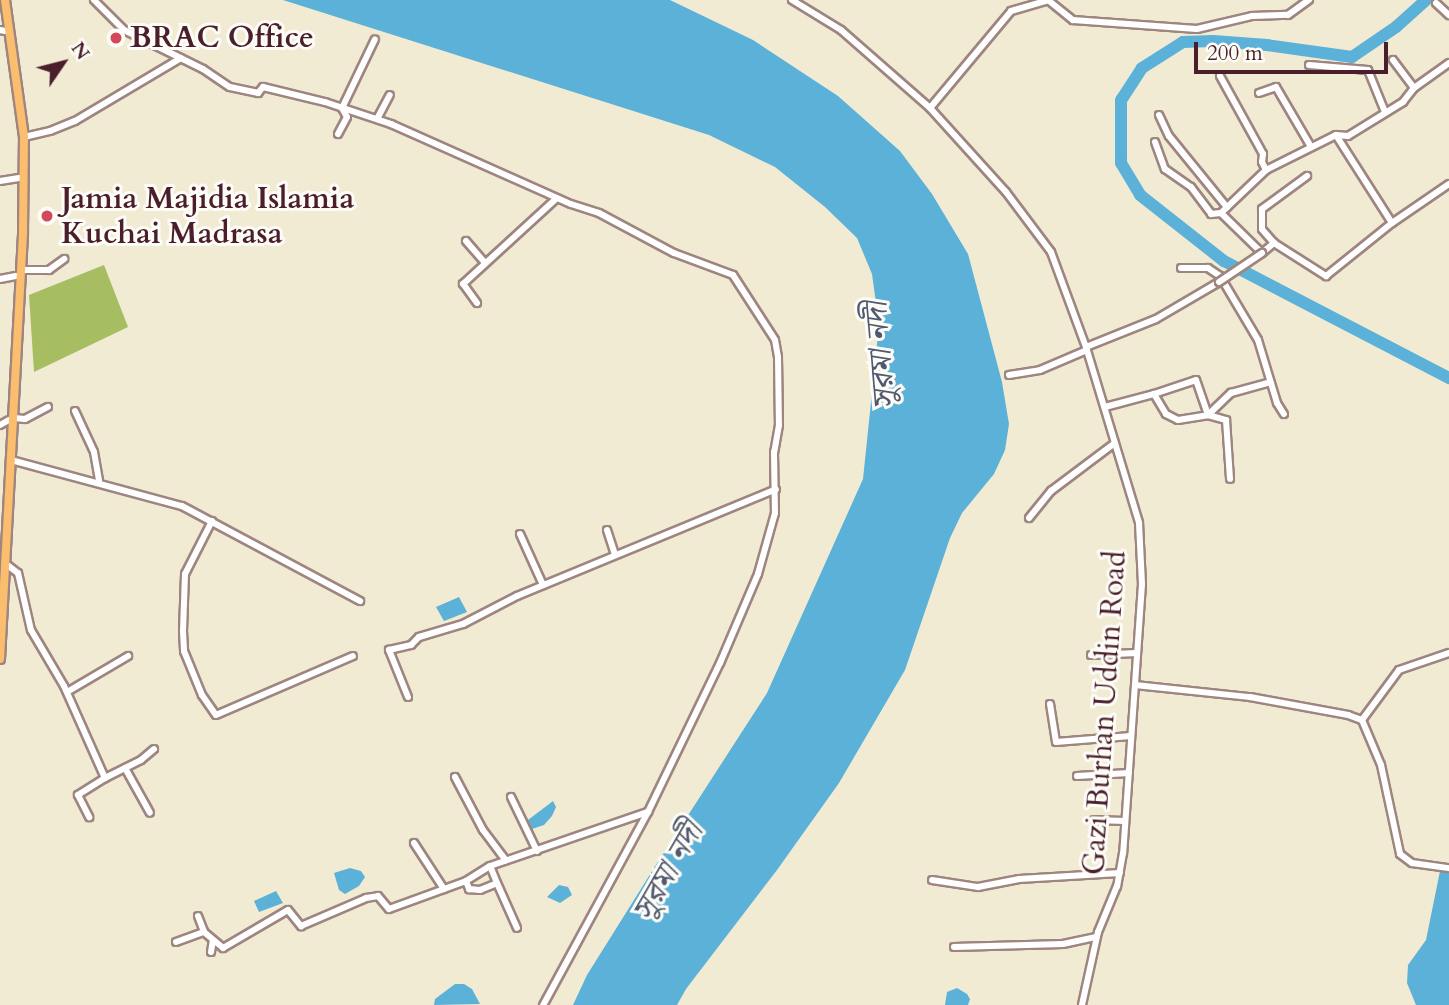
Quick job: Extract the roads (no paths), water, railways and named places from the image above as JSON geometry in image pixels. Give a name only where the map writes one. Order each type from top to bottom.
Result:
[{"type":"main road","points":[[2,1],[2,30],[19,138],[19,273]]},
{"type":"main road","points":[[0,583],[19,273],[24,137],[2,1]]},
{"type":"main road","points":[[0,659],[11,419]]},
{"type":"street","points":[[94,0],[124,30],[181,58],[230,87],[258,93],[264,87],[377,119],[557,198],[599,213],[674,253],[733,275],[775,340],[778,357],[775,513],[758,574],[709,685],[648,811],[542,1005]]},
{"type":"street","name":"Gazi Burhan Uddin Road","points":[[792,0],[841,30],[930,108],[1006,192],[1051,252],[1086,348],[1139,523],[1142,584],[1120,873],[1097,936],[1082,1005]]},
{"type":"street","points":[[930,108],[1011,11],[1049,0],[1073,20],[1198,29],[1252,16],[1288,15],[1310,0]]},
{"type":"street","points":[[1436,4],[1449,15]]},
{"type":"street","points":[[342,108],[375,39]]},
{"type":"street","points":[[24,137],[75,121],[181,58]]},
{"type":"street","points":[[1393,60],[1414,88]]},
{"type":"street","points":[[1156,142],[1165,169],[1191,187],[1211,214],[1221,213],[1266,170],[1336,135],[1348,136],[1403,102],[1414,88],[1449,63]]},
{"type":"street","points":[[1309,65],[1368,70],[1385,112]]},
{"type":"street","points":[[1220,76],[1263,154],[1262,162],[1266,170]]},
{"type":"street","points":[[1259,93],[1276,88],[1311,147]]},
{"type":"street","points":[[377,119],[390,95]]},
{"type":"street","points":[[338,134],[347,117],[342,108]]},
{"type":"street","points":[[1159,115],[1169,136],[1227,207]]},
{"type":"street","points":[[1336,135],[1392,223]]},
{"type":"street","points":[[1307,176],[1262,209],[1262,229],[1274,243],[1326,276],[1392,223],[1449,184]]},
{"type":"street","points":[[0,181],[19,178]]},
{"type":"street","points":[[477,303],[463,284],[557,198]]},
{"type":"street","points":[[1221,213],[1262,253]]},
{"type":"street","points":[[466,241],[485,263]]},
{"type":"street","points":[[1009,375],[1040,370],[1156,319],[1219,282],[1274,243]]},
{"type":"street","points":[[0,279],[19,273],[49,270],[64,259]]},
{"type":"street","points":[[1181,268],[1208,268],[1220,276],[1258,340],[1270,382],[1284,414]]},
{"type":"street","points":[[1105,407],[1196,380],[1208,415]]},
{"type":"street","points":[[1208,415],[1231,393],[1270,382]]},
{"type":"street","points":[[1154,394],[1166,414],[1178,420],[1208,415],[1226,420],[1230,480]]},
{"type":"street","points":[[0,425],[11,419],[25,419],[48,407]]},
{"type":"street","points":[[75,411],[94,452],[99,481]]},
{"type":"street","points":[[1030,518],[1051,491],[1115,443]]},
{"type":"street","points":[[11,460],[99,481],[182,506],[360,601]]},
{"type":"street","points":[[408,697],[389,650],[411,646],[419,637],[463,624],[542,585],[776,489]]},
{"type":"street","points":[[212,521],[185,574],[184,651],[197,684],[216,715],[353,656]]},
{"type":"street","points":[[607,530],[615,554]]},
{"type":"street","points":[[520,534],[542,585]]},
{"type":"street","points":[[6,564],[18,573],[31,629],[67,692],[105,778]]},
{"type":"street","points":[[1091,655],[1137,653]]},
{"type":"street","points":[[1362,720],[1399,670],[1449,653]]},
{"type":"street","points":[[67,692],[128,656]]},
{"type":"street","points":[[1135,685],[1250,698],[1348,715],[1362,720],[1381,765],[1400,854],[1412,863],[1449,868]]},
{"type":"street","points":[[1050,704],[1056,742],[1131,736]]},
{"type":"street","points":[[89,817],[78,795],[154,749]]},
{"type":"street","points":[[125,768],[150,813]]},
{"type":"street","points":[[1077,776],[1129,772]]},
{"type":"street","points":[[455,777],[483,830],[506,860]]},
{"type":"street","points":[[511,797],[537,851]]},
{"type":"street","points":[[198,916],[204,932],[223,948],[288,910],[302,926],[366,898],[377,896],[389,909],[466,881],[506,860],[648,811]]},
{"type":"street","points":[[1094,820],[1125,821]]},
{"type":"street","points":[[414,843],[444,889]]},
{"type":"street","points":[[491,866],[517,928]]},
{"type":"street","points":[[932,880],[978,887],[1019,879],[1120,873]]},
{"type":"street","points":[[466,881],[470,889],[480,890],[497,883]]},
{"type":"street","points":[[176,942],[204,932]]},
{"type":"street","points":[[954,947],[1063,944],[1085,942],[1097,936]]},
{"type":"street","points":[[211,952],[213,940]]},
{"type":"water","name":"সুরমা নদী","points":[[283,0],[670,0],[753,40],[838,96],[900,151],[932,194],[968,254],[1002,382],[1009,424],[1005,450],[994,474],[962,513],[950,538],[905,670],[839,783],[777,870],[686,989],[677,1005],[573,1005],[587,975],[767,693],[863,479],[879,325],[872,274],[857,238],[825,207],[775,167],[709,135]]},
{"type":"water","points":[[459,597],[467,612],[444,621],[436,607]]},
{"type":"water","points":[[553,801],[556,807],[552,816],[544,825],[532,829],[528,820]]},
{"type":"water","points":[[350,868],[361,871],[365,877],[359,886],[345,894],[339,890],[334,873]]},
{"type":"water","points":[[1440,871],[1449,872],[1449,1005],[1416,1005],[1407,983],[1408,965],[1426,940]]},
{"type":"water","points":[[559,885],[568,887],[572,895],[560,903],[547,897]]},
{"type":"water","points":[[276,891],[283,903],[259,912],[254,901]]},
{"type":"water","points":[[455,984],[464,984],[472,989],[480,1004],[434,1005],[435,999]]},
{"type":"water","points":[[957,988],[967,994],[970,999],[968,1005],[945,1005],[947,992]]},
{"type":"waterway","points":[[1426,0],[1396,27],[1352,57],[1267,45],[1183,42],[1142,68],[1121,100],[1121,163],[1140,195],[1224,261],[1449,378]]},
{"type":"place","name":"BRAC Office","points":[[116,38]]},
{"type":"place","name":"Jamia Majidia Islamia Kuchai Madrasa","points":[[47,216]]}]
